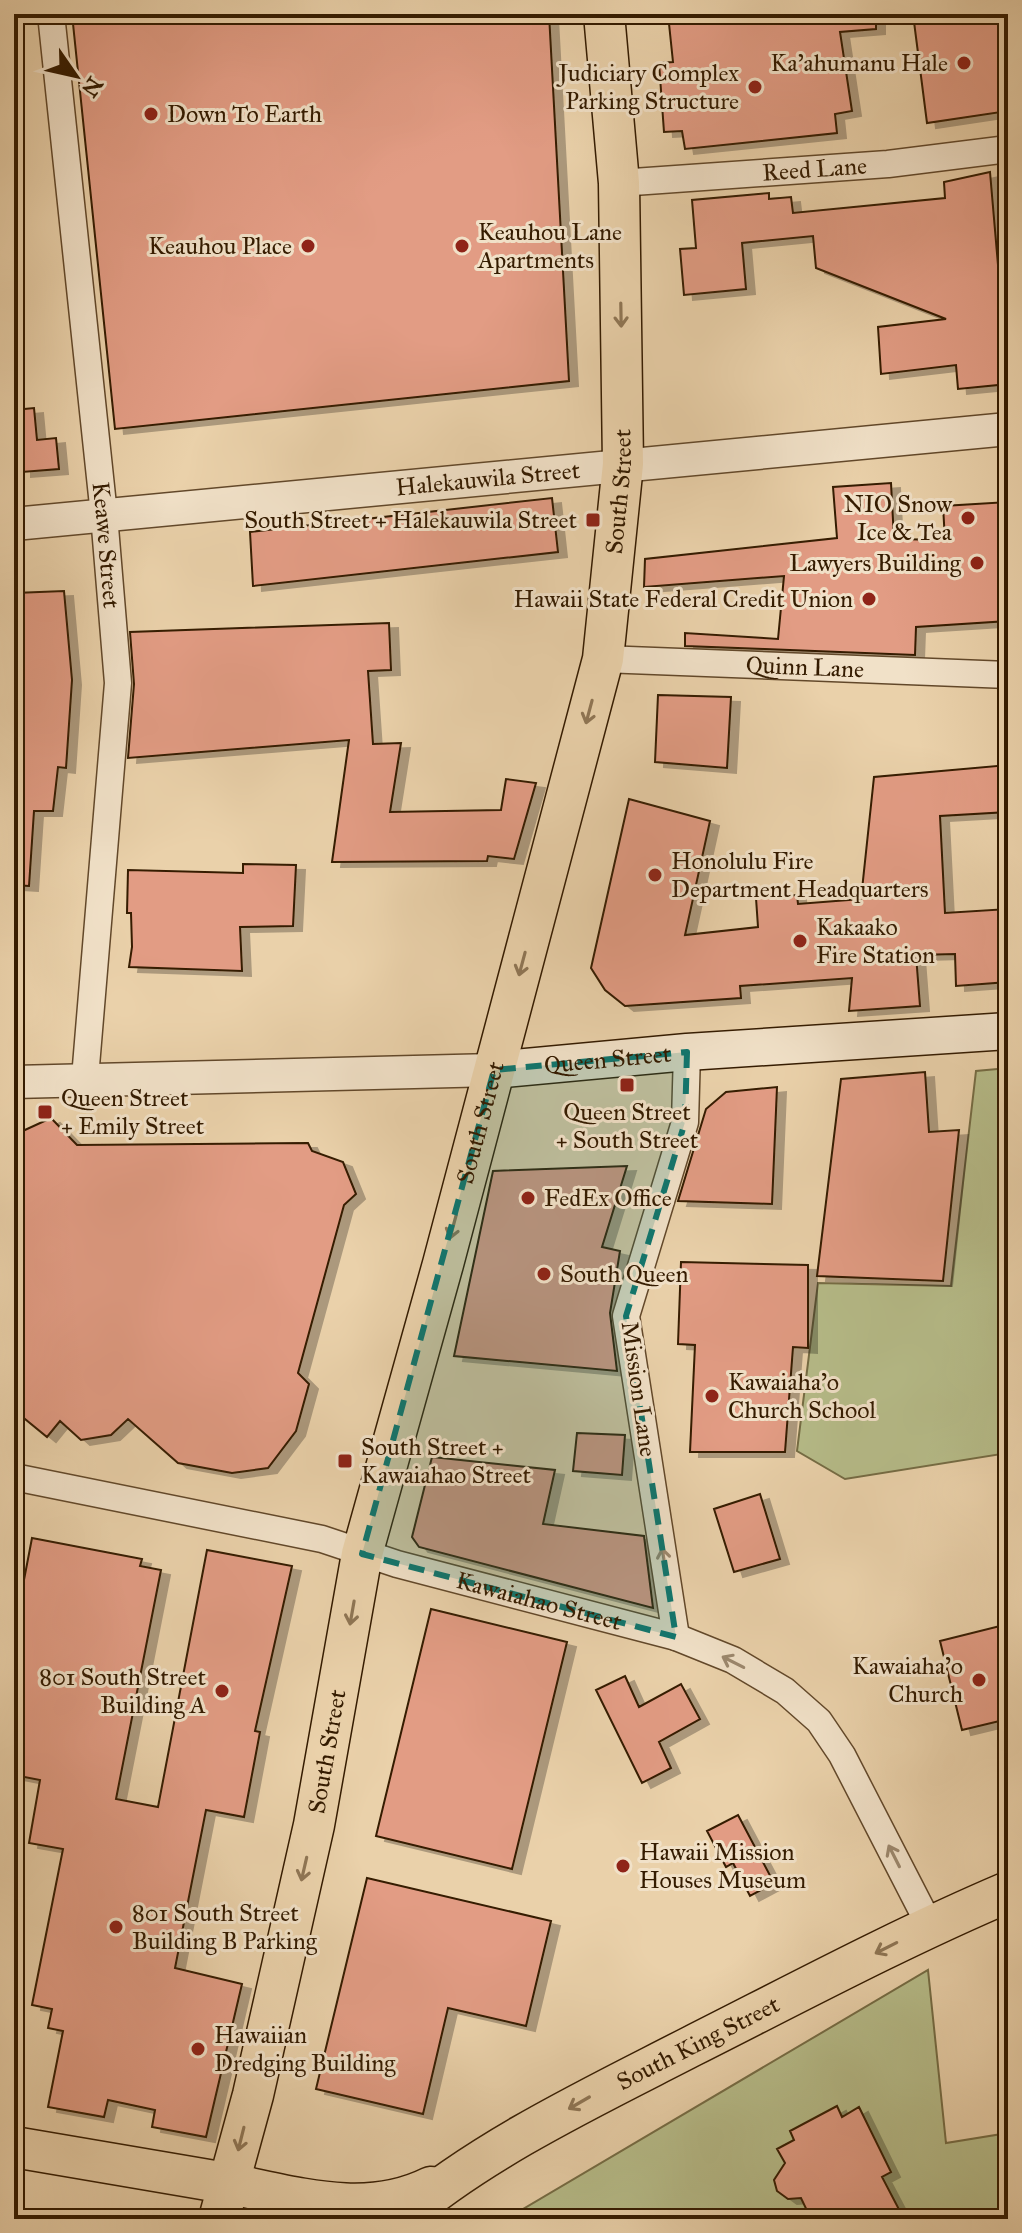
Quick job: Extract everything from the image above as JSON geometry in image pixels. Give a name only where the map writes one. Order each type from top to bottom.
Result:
[{"type":"main road","name":"South Street","points":[[225,2201],[314,1825],[362,1554],[603,659],[623,464],[619,183],[604,14]]},
{"type":"main road","name":"Queen Street","points":[[494,1070],[687,1052],[1008,1031]]},
{"type":"main road","name":"South King Street","points":[[401,2219],[485,2160],[584,2099],[930,1926],[1008,1892]]},
{"type":"main road","points":[[14,2147],[225,2201],[323,2204],[372,2202],[423,2191],[485,2160]]},
{"type":"street","name":"Keawe Street","points":[[51,14],[104,515],[118,683],[85,1078]]},
{"type":"street","name":"Reed Lane","points":[[619,183],[888,164],[1008,149]]},
{"type":"street","name":"Halekauwila Street","points":[[14,524],[1008,429]]},
{"type":"street","name":"Quinn Lane","points":[[603,659],[1008,675]]},
{"type":"street","name":"Mission Lane","points":[[676,1637],[626,1316],[685,1122],[687,1052]]},
{"type":"street","name":"Queen Street","points":[[14,1082],[494,1070]]},
{"type":"street","name":"Kawaiahao Street","points":[[14,1477],[322,1539],[362,1554],[676,1637],[733,1660],[785,1691],[819,1721],[842,1755],[930,1926]]},
{"type":"highlighted area","points":[[687,1052],[685,1122],[626,1316],[676,1637],[362,1554],[494,1070]]},
{"type":"green space","points":[[1008,1068],[1008,1453],[845,1479],[797,1451],[818,1283],[951,1286],[976,1071]]},
{"type":"green space","points":[[928,1970],[946,2143],[1008,2133],[1008,2219],[506,2219]]},
{"type":"building","name":"Keauhou Lane Apartments","points":[[72,14],[549,14],[569,381],[115,429]]},
{"type":"building","name":"Judiciary Complex Parking Structure","points":[[668,14],[876,14],[876,29],[840,32],[852,111],[835,114],[837,133],[685,149],[682,131],[664,132],[659,63],[673,62]]},
{"type":"building","name":"Ka'ahumanu Hale","points":[[913,14],[1008,14],[1008,111],[927,123]]},
{"type":"building","points":[[990,172],[1003,323],[1008,323],[1008,384],[958,389],[956,365],[881,374],[878,327],[946,319],[816,268],[813,236],[742,243],[746,289],[684,295],[680,249],[696,248],[692,200],[769,193],[769,199],[791,197],[793,213],[945,198],[944,182]]},
{"type":"building","points":[[34,408],[37,440],[56,438],[59,469],[22,472],[22,464],[14,465],[14,410]]},
{"type":"building","points":[[891,483],[894,539],[945,540],[943,506],[1008,502],[1008,621],[916,627],[915,655],[685,646],[685,633],[778,639],[784,576],[644,587],[645,559],[837,538],[833,487]]},
{"type":"building","points":[[552,498],[558,552],[253,586],[250,532]]},
{"type":"building","points":[[64,591],[72,680],[66,768],[58,767],[53,811],[34,811],[29,886],[14,885],[14,676],[22,676],[15,593]]},
{"type":"building","points":[[389,623],[391,670],[368,671],[373,744],[401,743],[390,812],[501,810],[506,779],[536,783],[514,859],[488,856],[487,861],[332,862],[349,740],[128,758],[134,684],[130,632]]},
{"type":"building","points":[[658,695],[731,697],[727,768],[655,762]]},
{"type":"building","points":[[1008,765],[1008,812],[940,816],[945,913],[1008,909],[1008,982],[956,986],[955,954],[916,955],[920,1006],[849,1011],[852,978],[740,986],[741,998],[625,1006],[605,990],[591,968],[629,799],[710,821],[685,935],[758,927],[756,898],[797,895],[798,904],[861,899],[874,777]]},
{"type":"building","points":[[243,864],[296,865],[293,926],[240,927],[242,971],[129,967],[132,947],[131,913],[127,913],[128,870],[243,873]]},
{"type":"building","points":[[925,1072],[929,1132],[959,1130],[943,1281],[817,1276],[841,1079]]},
{"type":"building","points":[[777,1087],[772,1204],[678,1201],[706,1109],[726,1092]]},
{"type":"building","points":[[51,1118],[77,1145],[308,1143],[312,1151],[343,1162],[356,1194],[344,1205],[298,1373],[309,1384],[296,1431],[268,1468],[232,1473],[178,1463],[128,1419],[111,1435],[81,1440],[60,1421],[47,1437],[14,1410],[14,1135]]},
{"type":"building","name":"South Queen","points":[[627,1166],[602,1247],[620,1251],[610,1313],[617,1371],[454,1356],[493,1171]]},
{"type":"building","points":[[681,1262],[808,1265],[808,1348],[793,1347],[785,1452],[690,1452],[695,1345],[678,1344]]},
{"type":"building","points":[[577,1433],[625,1435],[622,1475],[573,1471]]},
{"type":"building","points":[[432,1457],[555,1470],[543,1524],[644,1536],[653,1608],[419,1547],[412,1537]]},
{"type":"building","points":[[760,1494],[780,1559],[734,1572],[714,1509]]},
{"type":"building","points":[[32,1538],[142,1559],[140,1566],[161,1570],[116,1799],[158,1807],[207,1550],[292,1566],[255,1731],[260,1732],[244,1817],[206,1810],[175,1968],[242,1984],[206,2137],[152,2127],[155,2110],[108,2100],[104,2117],[48,2107],[63,2031],[48,2028],[52,2009],[32,2005],[63,1849],[29,1843],[40,1780],[14,1775],[14,1632]]},
{"type":"building","points":[[431,1609],[567,1642],[512,1869],[376,1836]]},
{"type":"building","name":"Kawaiaha'o Church","points":[[1008,1624],[1008,1719],[962,1730],[940,1641]]},
{"type":"building","points":[[625,1676],[639,1707],[681,1684],[700,1719],[659,1742],[671,1768],[642,1783],[596,1690]]},
{"type":"building","points":[[738,1815],[774,1883],[750,1896],[733,1863],[726,1867],[707,1831]]},
{"type":"building","points":[[367,1878],[551,1921],[526,2026],[448,2008],[423,2114],[316,2089]]},
{"type":"building","points":[[837,2106],[842,2117],[859,2107],[891,2172],[882,2177],[904,2219],[811,2219],[801,2198],[788,2199],[777,2191],[774,2180],[785,2163],[777,2149],[794,2140],[790,2131]]},
{"type":"place","name":"Ka'ahumanu Hale","points":[[964,63]]},
{"type":"place","name":"Judiciary Complex Parking Structure","points":[[755,87]]},
{"type":"place","name":"Down To Earth","points":[[151,114]]},
{"type":"place","name":"Keauhou Place","points":[[308,246]]},
{"type":"place","name":"Keauhou Lane Apartments","points":[[462,246]]},
{"type":"place","name":"NIO Snow Ice & Tea","points":[[968,518]]},
{"type":"place","name":"South Street + Halekauwila Street","points":[[593,520]]},
{"type":"place","name":"Lawyers Building","points":[[977,563]]},
{"type":"place","name":"Hawaii State Federal Credit Union","points":[[869,599]]},
{"type":"place","name":"Honolulu Fire Department Headquarters","points":[[655,875]]},
{"type":"place","name":"Kakaako Fire Station","points":[[800,941]]},
{"type":"place","name":"Queen Street + South Street","points":[[627,1085]]},
{"type":"place","name":"Queen Street + Emily Street","points":[[45,1112]]},
{"type":"place","name":"FedEx Office","points":[[528,1198]]},
{"type":"place","name":"South Queen","points":[[544,1274]]},
{"type":"place","name":"Kawaiaha'o Church School","points":[[712,1396]]},
{"type":"place","name":"South Street + Kawaiahao Street","points":[[345,1461]]},
{"type":"place","name":"Kawaiaha'o Church","points":[[979,1680]]},
{"type":"place","name":"801 South Street Building A","points":[[222,1691]]},
{"type":"place","name":"Hawaii Mission Houses Museum","points":[[623,1866]]},
{"type":"place","name":"801 South Street Building B Parking","points":[[116,1927]]},
{"type":"place","name":"Hawaiian Dredging Building","points":[[198,2049]]}]
